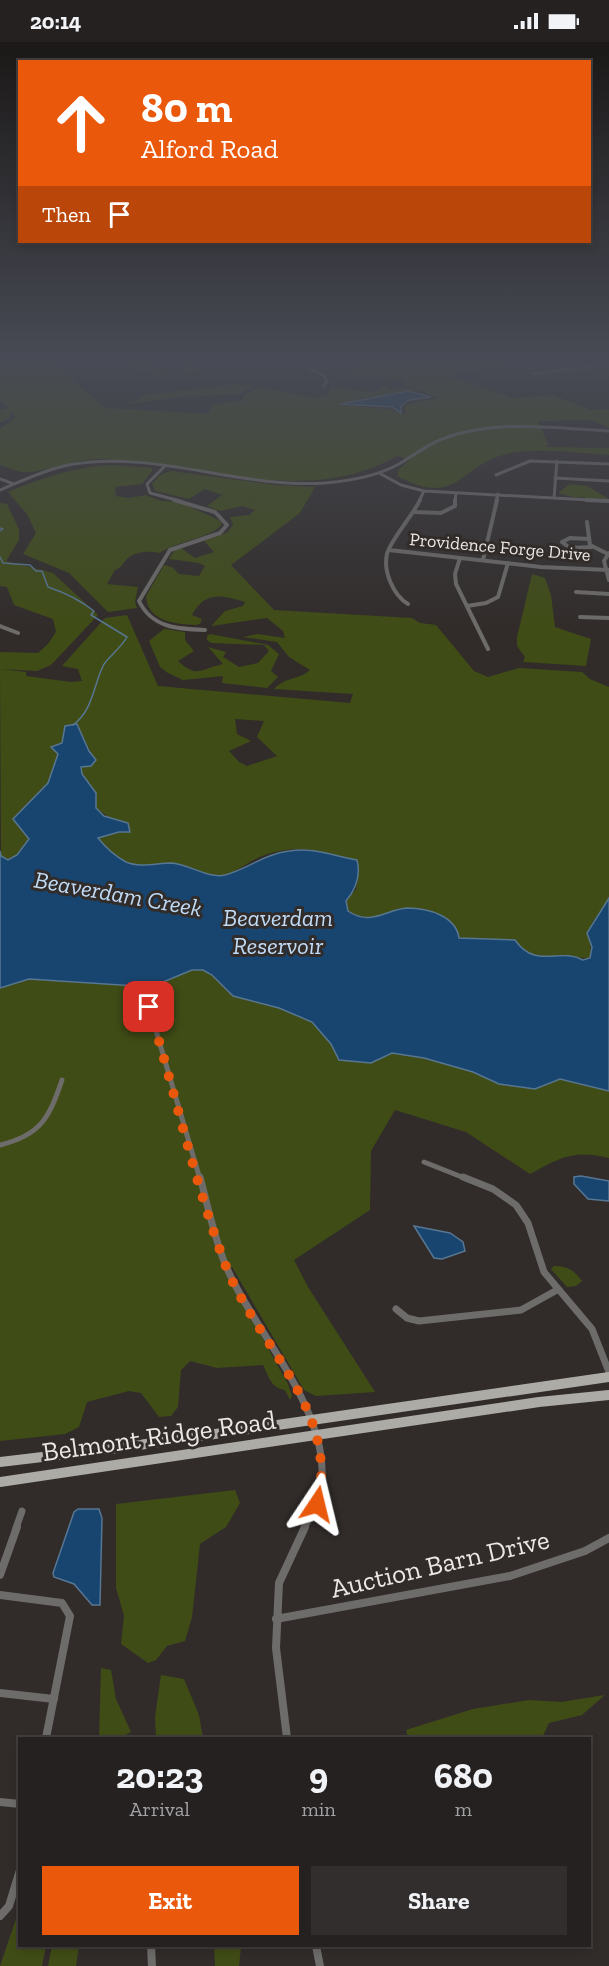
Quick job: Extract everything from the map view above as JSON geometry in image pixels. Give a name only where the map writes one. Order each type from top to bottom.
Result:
[{"type":"main road","name":"Belmont Ridge Road","points":[[0,1462],[118,1448],[609,1374]]},
{"type":"main road","name":"Belmont Ridge Road","points":[[0,1482],[609,1395]]},
{"type":"street","points":[[0,490],[55,468],[78,463],[118,462],[285,484],[324,483],[379,472],[398,464],[421,449]]},
{"type":"street","points":[[554,498],[557,461]]},
{"type":"street","points":[[496,476],[520,463],[557,461],[609,464]]},
{"type":"street","points":[[164,467],[147,484],[150,493],[192,503],[221,517],[227,525],[220,533],[170,550],[139,601],[144,610],[161,624],[180,629],[205,630]]},
{"type":"street","points":[[379,472],[402,485],[424,490],[609,501]]},
{"type":"street","points":[[555,478],[609,481]]},
{"type":"street","points":[[0,479],[14,484]]},
{"type":"street","points":[[408,604],[398,598],[388,580],[389,550],[414,512],[424,490]]},
{"type":"street","points":[[414,512],[432,514],[447,512],[455,506],[456,493]]},
{"type":"street","points":[[483,560],[498,494]]},
{"type":"street","points":[[587,522],[592,547]]},
{"type":"street","points":[[589,539],[570,538],[562,542],[570,548],[592,547],[608,554],[604,561],[609,580]]},
{"type":"street","name":"Providence Forge Drive","points":[[389,550],[508,563],[608,570]]},
{"type":"street","points":[[459,558],[455,580],[488,649]]},
{"type":"street","points":[[467,606],[486,603],[498,597],[508,563]]},
{"type":"street","points":[[576,592],[609,594]]},
{"type":"street","points":[[580,617],[609,618]]},
{"type":"street","points":[[0,626],[18,633]]},
{"type":"street","points":[[149,1007],[226,1266],[311,1418],[322,1467],[321,1488],[312,1517],[288,1559],[279,1583],[276,1648],[287,1737]]},
{"type":"street","points":[[0,1145],[20,1140],[44,1125],[62,1080]]},
{"type":"street","points":[[424,1162],[493,1189],[516,1205],[528,1223],[544,1272],[592,1329],[609,1374]]},
{"type":"street","points":[[396,1309],[407,1318],[418,1321],[512,1312],[532,1306],[557,1290]]},
{"type":"street","points":[[0,1575],[22,1511]]},
{"type":"street","name":"Auction Barn Drive","points":[[276,1618],[357,1606],[510,1576],[585,1551],[609,1539]]},
{"type":"street","points":[[0,1595],[62,1603],[66,1609],[70,1626],[46,1737]]},
{"type":"street","points":[[0,1693],[54,1699]]},
{"type":"street","points":[[0,1802],[18,1804]]},
{"type":"street","points":[[0,1916],[9,1906],[18,1877]]},
{"type":"street","points":[[150,1947],[152,1966]]},
{"type":"street","points":[[316,1947],[320,1966]]},
{"type":"green space","points":[[0,449],[609,449],[609,455],[548,451],[511,453],[480,465],[447,486],[434,488],[418,485],[397,476],[399,469],[410,460],[397,456],[362,471],[327,479],[290,481],[214,474],[139,462],[102,459],[30,472],[17,471],[0,465]]},
{"type":"green space","points":[[112,465],[152,468],[142,484],[115,487],[116,496],[128,498],[146,495],[161,501],[179,502],[219,520],[222,524],[218,529],[160,553],[144,552],[129,557],[115,570],[107,584],[138,587],[135,602],[137,608],[108,612],[69,573],[23,554],[36,533],[27,514],[8,492],[59,474]]},
{"type":"green space","points":[[171,471],[276,485],[315,487],[300,513],[231,565],[274,610],[412,618],[420,623],[436,625],[474,671],[488,677],[519,668],[582,672],[590,679],[609,687],[609,898],[592,923],[590,958],[533,956],[459,938],[406,908],[377,917],[355,915],[348,911],[346,901],[356,889],[359,869],[336,857],[313,850],[276,852],[257,858],[230,873],[219,876],[185,865],[171,863],[142,865],[126,862],[97,838],[119,832],[130,832],[96,808],[96,793],[82,774],[81,766],[93,757],[77,724],[62,743],[51,748],[58,754],[48,783],[13,819],[29,838],[17,855],[8,860],[1,856],[0,669],[26,672],[26,676],[71,682],[82,681],[78,669],[62,666],[105,618],[127,615],[158,686],[350,703],[353,694],[274,689],[283,682],[301,676],[310,670],[289,657],[277,642],[243,637],[257,634],[285,638],[283,631],[267,618],[211,626],[225,611],[243,606],[245,602],[221,597],[208,598],[197,607],[192,615],[202,619],[200,624],[196,625],[164,620],[152,611],[146,596],[164,565],[172,567],[179,574],[199,576],[205,566],[169,559],[174,551],[181,548],[195,558],[214,552],[204,541],[228,532],[233,524],[230,517],[249,515],[255,510],[243,506],[220,511],[207,506],[222,495],[205,489],[189,499],[155,491],[152,484],[160,475]],"holes":[[[235,719],[264,721],[257,737],[277,756],[247,766],[239,762],[229,751],[251,741],[237,734]]]},
{"type":"green space","points":[[570,484],[587,486],[609,499],[573,497],[558,493]]},
{"type":"green space","points":[[0,503],[7,504],[19,529],[19,540],[6,561],[53,573],[98,615],[51,665],[37,671],[0,669],[0,652],[38,653],[56,632],[53,619],[14,605],[7,587],[0,586]]},
{"type":"green space","points":[[532,574],[545,578],[551,595],[555,627],[591,639],[586,666],[523,662],[525,657],[517,646],[517,637]]},
{"type":"green space","points":[[164,629],[185,632],[185,640],[194,651],[178,661],[190,670],[199,671],[223,664],[208,647],[226,652],[223,657],[239,667],[258,663],[269,651],[264,645],[211,643],[207,640],[210,634],[268,645],[279,654],[271,671],[278,677],[267,688],[222,683],[223,676],[183,680],[160,667],[149,641]]},
{"type":"green space","points":[[0,945],[227,953],[371,1063],[392,1053],[424,1058],[473,1072],[500,1084],[535,1089],[560,1079],[609,1091],[609,1158],[586,1154],[576,1155],[550,1163],[530,1174],[466,1132],[395,1110],[371,1151],[370,1210],[294,1260],[308,1287],[375,1392],[316,1396],[304,1390],[232,1267],[227,1274],[288,1384],[292,1396],[290,1400],[285,1390],[276,1387],[271,1381],[263,1365],[217,1368],[190,1361],[181,1370],[178,1407],[171,1416],[159,1417],[141,1393],[129,1391],[87,1402],[79,1427],[65,1434],[0,1441]]},
{"type":"green space","points":[[554,1266],[570,1269],[582,1281],[576,1286],[567,1287],[551,1269]]},
{"type":"green space","points":[[235,1490],[240,1503],[226,1527],[200,1544],[192,1617],[185,1641],[167,1646],[156,1660],[148,1663],[121,1644],[124,1616],[116,1588],[116,1504]]},
{"type":"green space","points":[[101,1668],[111,1670],[116,1699],[131,1732],[122,1737],[99,1737]]},
{"type":"green space","points":[[161,1675],[184,1679],[199,1715],[203,1737],[156,1737],[155,1717]]},
{"type":"green space","points":[[605,1695],[582,1715],[549,1723],[542,1737],[408,1737],[406,1730],[473,1709],[529,1700],[561,1702]]},
{"type":"green space","points":[[18,1913],[18,1947],[46,1947],[42,1966],[0,1966]]},
{"type":"green space","points":[[52,1947],[79,1947],[76,1966],[48,1966]]},
{"type":"green space","points":[[214,1947],[241,1947],[239,1966],[215,1966]]},
{"type":"water","name":"Beaverdam Reservoir","points":[[77,724],[89,751],[96,760],[91,766],[81,767],[82,774],[96,793],[96,808],[104,816],[128,823],[130,832],[119,832],[98,838],[114,854],[131,864],[171,863],[219,876],[280,853],[298,850],[323,852],[357,860],[357,882],[346,901],[348,911],[356,916],[379,916],[407,908],[424,910],[447,919],[457,930],[459,938],[515,940],[531,954],[574,957],[583,960],[590,958],[592,947],[587,933],[609,898],[609,1091],[560,1079],[535,1089],[499,1084],[473,1072],[424,1058],[392,1053],[371,1063],[339,1060],[331,1044],[312,1022],[279,1008],[233,996],[212,975],[203,970],[192,970],[151,987],[29,979],[0,988],[0,851],[1,856],[8,860],[17,855],[29,839],[13,819],[48,783],[58,754],[51,747],[62,743],[65,726]]},
{"type":"water","points":[[574,1177],[609,1181],[609,1201],[588,1199],[574,1184]]},
{"type":"water","points":[[414,1226],[450,1233],[463,1242],[465,1251],[442,1259],[434,1258]]},
{"type":"water","points":[[78,1509],[99,1509],[102,1518],[100,1605],[92,1605],[74,1584],[54,1577],[53,1573],[74,1512]]},
{"type":"waterway","points":[[0,528],[3,529],[0,531]]},
{"type":"waterway","points":[[0,557],[3,563],[30,565],[36,571],[42,571],[48,587],[83,603],[94,611],[91,615],[127,637],[104,663],[89,705],[73,725]]},
{"type":"route","points":[[149,1007],[191,1156],[226,1266],[307,1407],[311,1418],[322,1467],[321,1488],[317,1504]]},
{"type":"water label","name":"Beaverdam Creek","points":[[118,894]]}]
